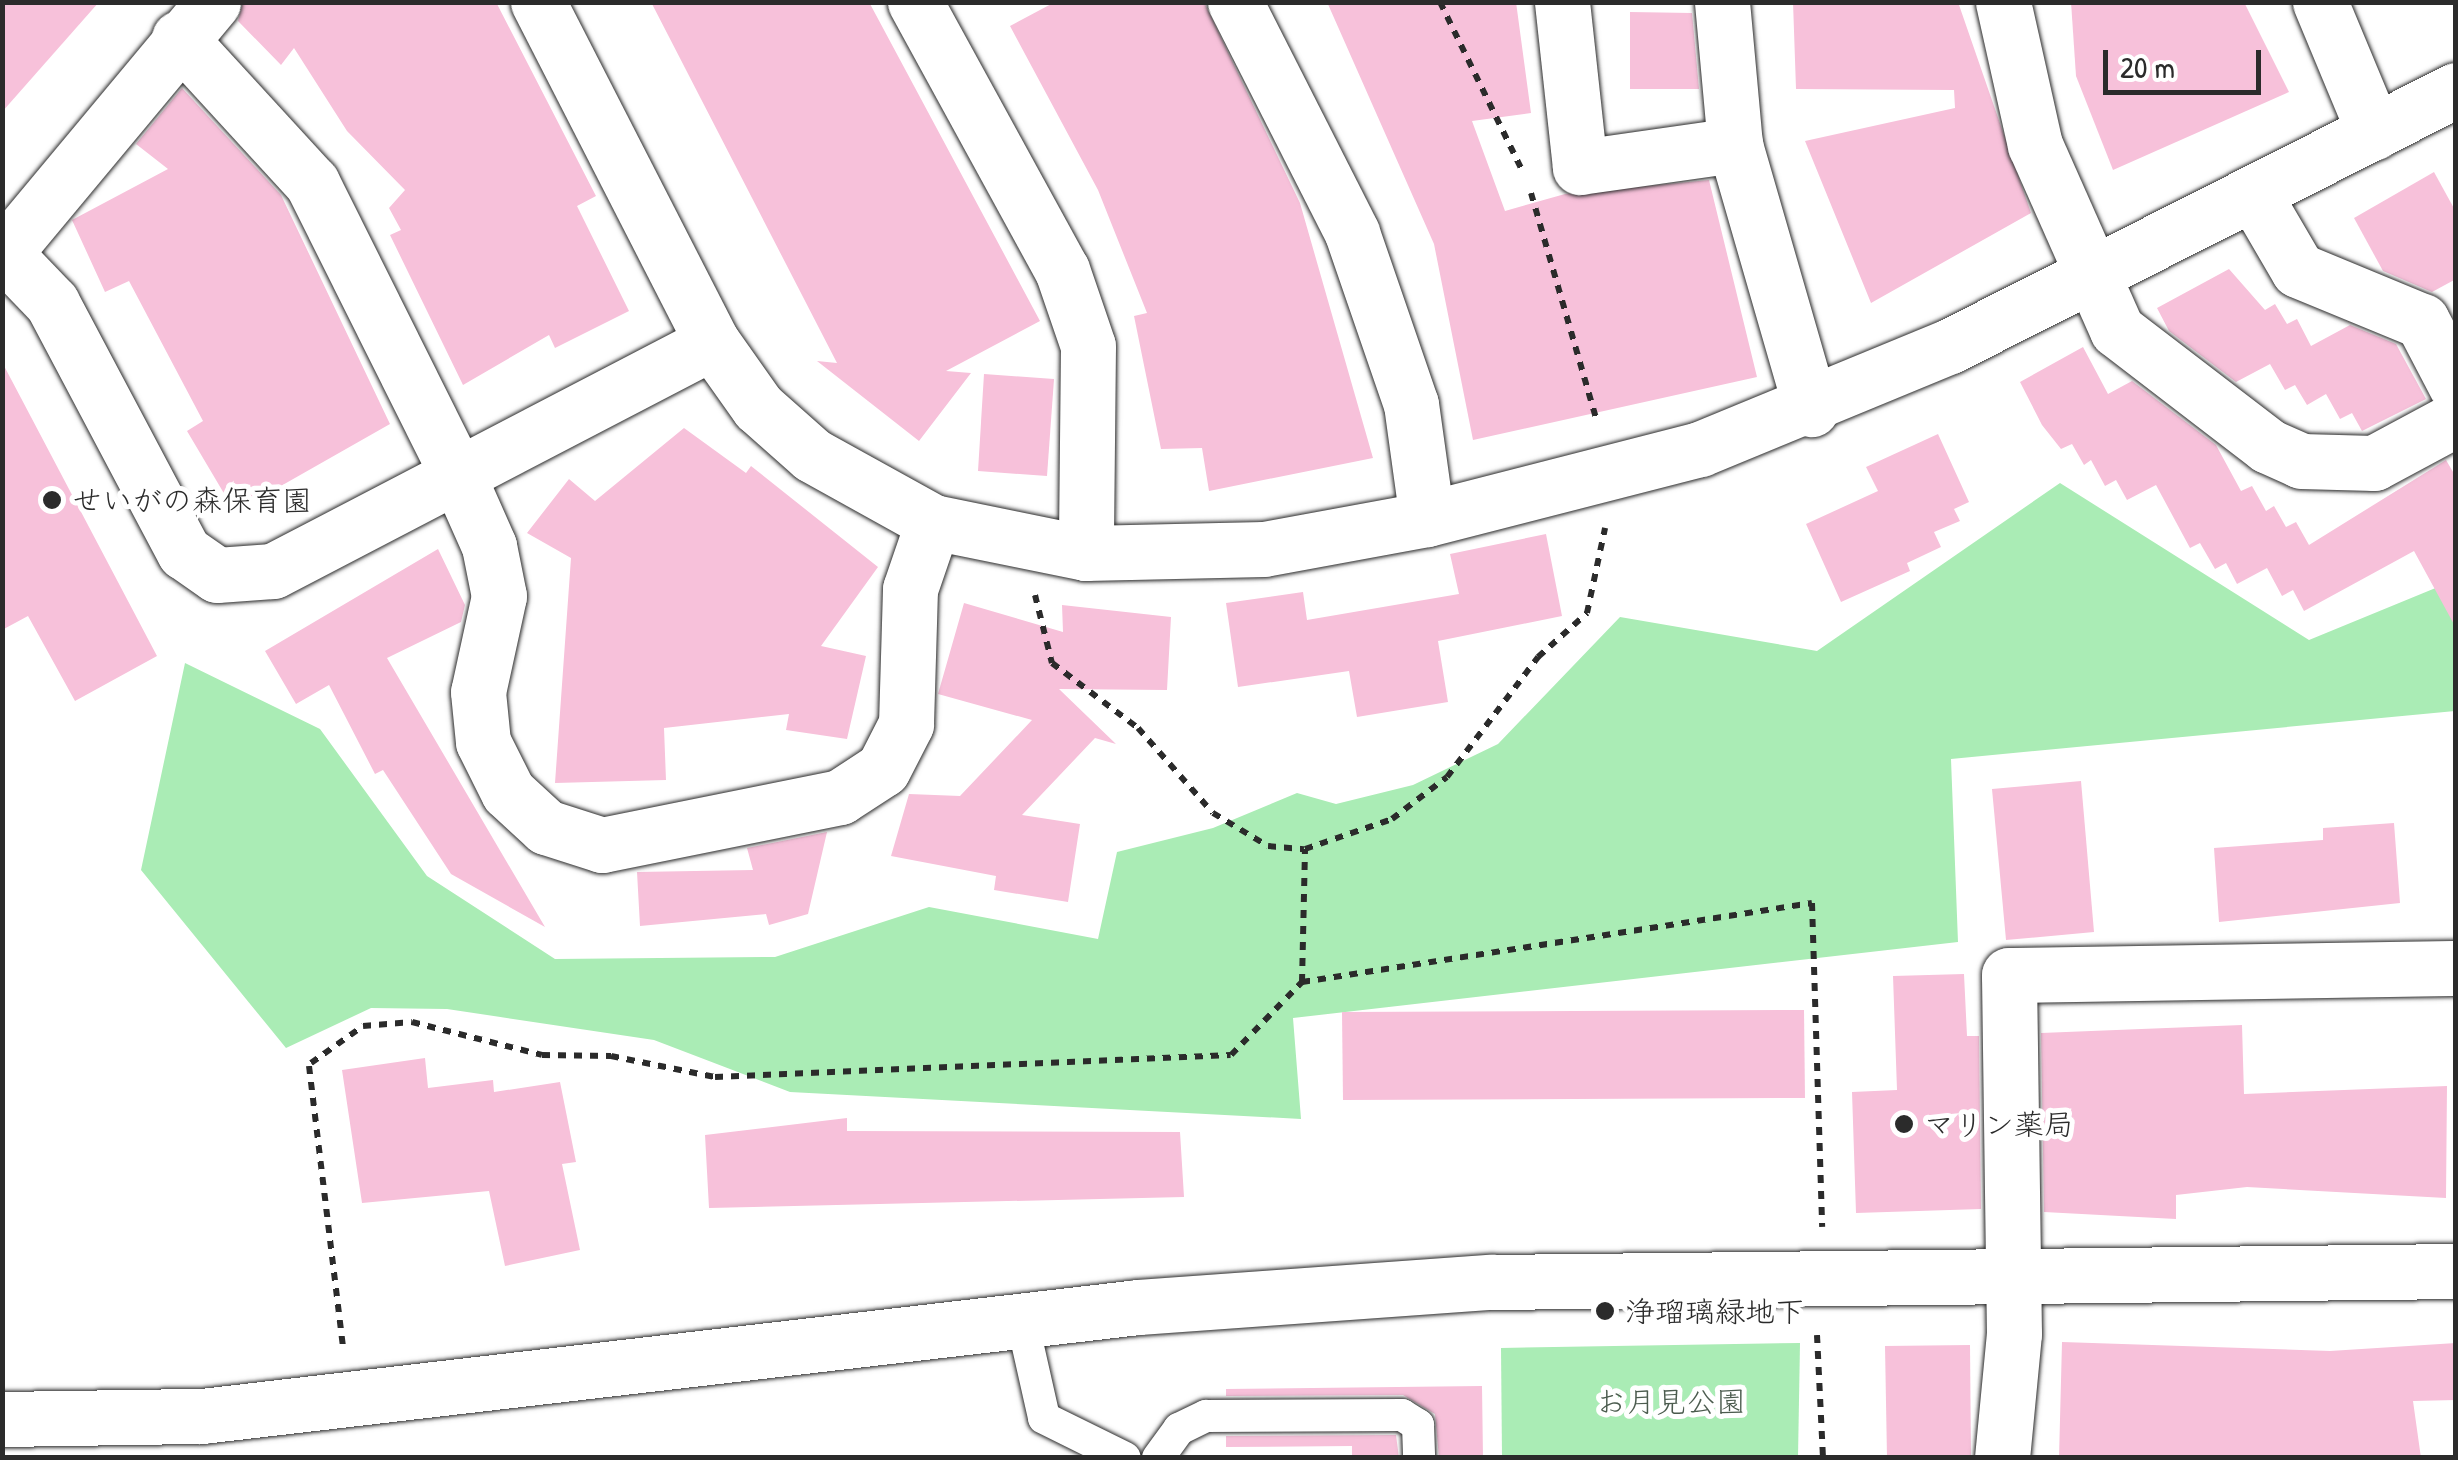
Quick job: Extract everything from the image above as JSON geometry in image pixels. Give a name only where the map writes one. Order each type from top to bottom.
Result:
[{"type":"street","points":[[538,2],[712,342],[758,407],[812,456],[933,522],[1028,545],[1086,553],[1264,549],[1427,519],[1606,478],[1812,409],[2090,277],[2456,90]]},
{"type":"street","points":[[915,2],[1062,270],[1088,346],[1086,553]]},
{"type":"street","points":[[1235,2],[1352,233],[1411,404],[1427,519]]},
{"type":"street","points":[[1562,2],[1580,167],[1735,145]]},
{"type":"street","points":[[1722,2],[1735,145],[1812,409]]},
{"type":"street","points":[[2003,2],[2035,144],[2090,277],[2117,330],[2301,461],[2374,464],[2456,419]]},
{"type":"street","points":[[2320,2],[2374,132]]},
{"type":"street","points":[[712,342],[458,476],[273,570],[217,574],[184,552],[52,303],[4,251],[196,20],[312,183],[458,476],[489,546],[499,596],[478,692],[483,742],[508,792],[546,828],[602,845],[840,798],[883,769],[906,724],[910,588],[933,522]]},
{"type":"street","points":[[2253,193],[2298,270],[2422,321],[2456,386]]},
{"type":"street","points":[[2002,1458],[2013,1275],[2009,975],[2456,968]]},
{"type":"street","points":[[2,1419],[202,1416],[1022,1320],[1492,1282],[2456,1271]]},
{"type":"lane","points":[[1022,1320],[1044,1418],[1125,1458]]},
{"type":"lane","points":[[1158,1458],[1179,1429],[1206,1416],[1402,1415],[1418,1425],[1418,1458]]},
{"type":"path","points":[[1028,545],[1052,663],[1138,728],[1213,814],[1268,846],[1304,850],[1392,819],[1447,777],[1538,657],[1587,612],[1604,551],[1606,478],[1594,402],[1526,179],[1440,2]]},
{"type":"path","points":[[1302,982],[1304,850]]},
{"type":"path","points":[[343,1348],[310,1065],[363,1026],[412,1022],[542,1055],[611,1056],[715,1077],[1209,1062],[1256,1033],[1302,982],[1812,903],[1824,1278]]},
{"type":"path","points":[[1817,1335],[1823,1458]]},
{"type":"green space","points":[[2060,483],[2309,640],[2455,580],[2455,711],[1951,759],[1958,942],[1293,1018],[1301,1119],[790,1092],[654,1040],[447,1009],[371,1008],[286,1048],[141,870],[185,663],[320,729],[427,876],[555,959],[775,957],[929,907],[1098,939],[1117,852],[1213,828],[1297,793],[1336,804],[1413,785],[1498,744],[1620,617],[1817,651]]},
{"type":"green space","name":"お月見公園","points":[[1800,1343],[1798,1457],[1502,1457],[1501,1348]]},
{"type":"building","points":[[2,2],[99,2],[2,112]]},
{"type":"building","points":[[243,2],[496,2],[596,196],[577,206],[629,311],[555,348],[549,335],[463,385],[390,235],[401,230],[389,208],[405,190],[347,131],[294,48],[281,65],[238,21]]},
{"type":"building","points":[[651,2],[869,2],[1040,321],[946,371],[971,373],[919,441],[817,361],[837,363]]},
{"type":"building","points":[[1055,2],[1204,2],[1300,203],[1373,458],[1209,491],[1202,448],[1161,449],[1134,316],[1147,313],[1098,190],[1010,26]]},
{"type":"building","points":[[1327,2],[1516,2],[1531,113],[1472,121],[1505,211],[1565,194],[1709,180],[1757,377],[1473,440],[1434,244]]},
{"type":"building","points":[[1793,2],[1958,2],[2031,213],[1871,303],[1805,141],[1955,108],[1954,90],[1796,89]]},
{"type":"building","points":[[2071,2],[2244,2],[2289,92],[2113,170],[2076,76]]},
{"type":"building","points":[[1630,12],[1692,13],[1699,89],[1630,89]]},
{"type":"building","points":[[182,88],[281,195],[390,424],[235,512],[187,431],[203,421],[129,281],[105,292],[72,220],[168,169],[136,144]]},
{"type":"building","points":[[2434,172],[2456,212],[2456,279],[2432,292],[2383,271],[2354,218]]},
{"type":"building","points":[[2229,269],[2265,310],[2275,304],[2287,324],[2297,319],[2311,346],[2350,325],[2396,344],[2426,399],[2362,431],[2352,413],[2340,419],[2326,394],[2307,405],[2295,385],[2285,390],[2270,364],[2236,382],[2169,331],[2157,308]]},
{"type":"building","points":[[2083,347],[2108,394],[2132,381],[2216,445],[2241,491],[2252,486],[2266,511],[2274,506],[2286,527],[2296,522],[2309,545],[2446,460],[2456,477],[2456,628],[2414,551],[2304,611],[2293,590],[2282,596],[2267,568],[2237,584],[2226,563],[2215,569],[2200,543],[2190,548],[2156,485],[2127,500],[2116,480],[2105,486],[2091,460],[2084,465],[2072,444],[2061,449],[2042,425],[2020,382]]},
{"type":"building","points":[[2,362],[157,656],[75,701],[28,616],[2,630]]},
{"type":"building","points":[[984,374],[1054,379],[1047,476],[978,471]]},
{"type":"building","points":[[684,428],[746,473],[751,466],[878,567],[821,646],[866,656],[847,739],[786,730],[789,714],[664,728],[666,780],[555,783],[571,558],[527,533],[569,479],[595,501]]},
{"type":"building","points":[[1938,434],[1969,502],[1954,509],[1960,521],[1934,532],[1941,547],[1907,563],[1910,571],[1841,602],[1806,524],[1878,491],[1866,467]]},
{"type":"building","points":[[1546,534],[1562,616],[1438,641],[1448,702],[1357,717],[1349,671],[1238,687],[1226,603],[1303,592],[1307,620],[1459,594],[1450,554]]},
{"type":"building","points":[[438,549],[465,605],[461,622],[387,658],[545,927],[451,874],[383,770],[375,774],[329,685],[296,704],[265,651]]},
{"type":"building","points":[[964,603],[1063,632],[1062,605],[1171,617],[1167,690],[1059,689],[1116,744],[1095,738],[1022,815],[1080,824],[1068,902],[994,890],[996,876],[891,856],[909,794],[960,796],[1032,720],[938,694]]},
{"type":"building","points":[[2081,781],[2094,932],[2006,940],[1992,789]]},
{"type":"building","points":[[2394,823],[2400,903],[2219,922],[2214,848],[2323,840],[2323,828]]},
{"type":"building","points":[[827,832],[808,914],[769,925],[766,914],[640,926],[637,872],[753,870],[747,848]]},
{"type":"building","points":[[1964,974],[1967,1036],[1979,1036],[1981,1209],[1856,1213],[1852,1092],[1897,1090],[1893,976]]},
{"type":"building","points":[[1804,1010],[1805,1098],[1343,1100],[1342,1012]]},
{"type":"building","points":[[2242,1025],[2244,1094],[2447,1086],[2446,1198],[2247,1187],[2176,1195],[2176,1219],[2044,1212],[2041,1033]]},
{"type":"building","points":[[425,1058],[428,1088],[493,1080],[494,1092],[560,1082],[576,1162],[562,1164],[580,1250],[505,1266],[489,1191],[362,1203],[342,1070]]},
{"type":"building","points":[[847,1118],[847,1131],[1180,1132],[1184,1197],[709,1208],[705,1135]]},
{"type":"building","points":[[2062,1342],[2330,1351],[2456,1343],[2456,1400],[2413,1401],[2421,1458],[2059,1458]]},
{"type":"building","points":[[1970,1345],[1971,1458],[1887,1458],[1885,1346]]},
{"type":"building","points":[[1482,1386],[1483,1458],[1439,1458],[1435,1414],[1403,1395],[1226,1396],[1226,1389]]},
{"type":"building","points":[[1396,1435],[1399,1458],[1352,1458],[1352,1446],[1226,1447],[1226,1436]]},
{"type":"place","name":"せいがの森保育園","points":[[52,500]]},
{"type":"place","name":"マリン薬局","points":[[1904,1124]]},
{"type":"place","name":"浄瑠璃緑地下","points":[[1605,1311]]}]
